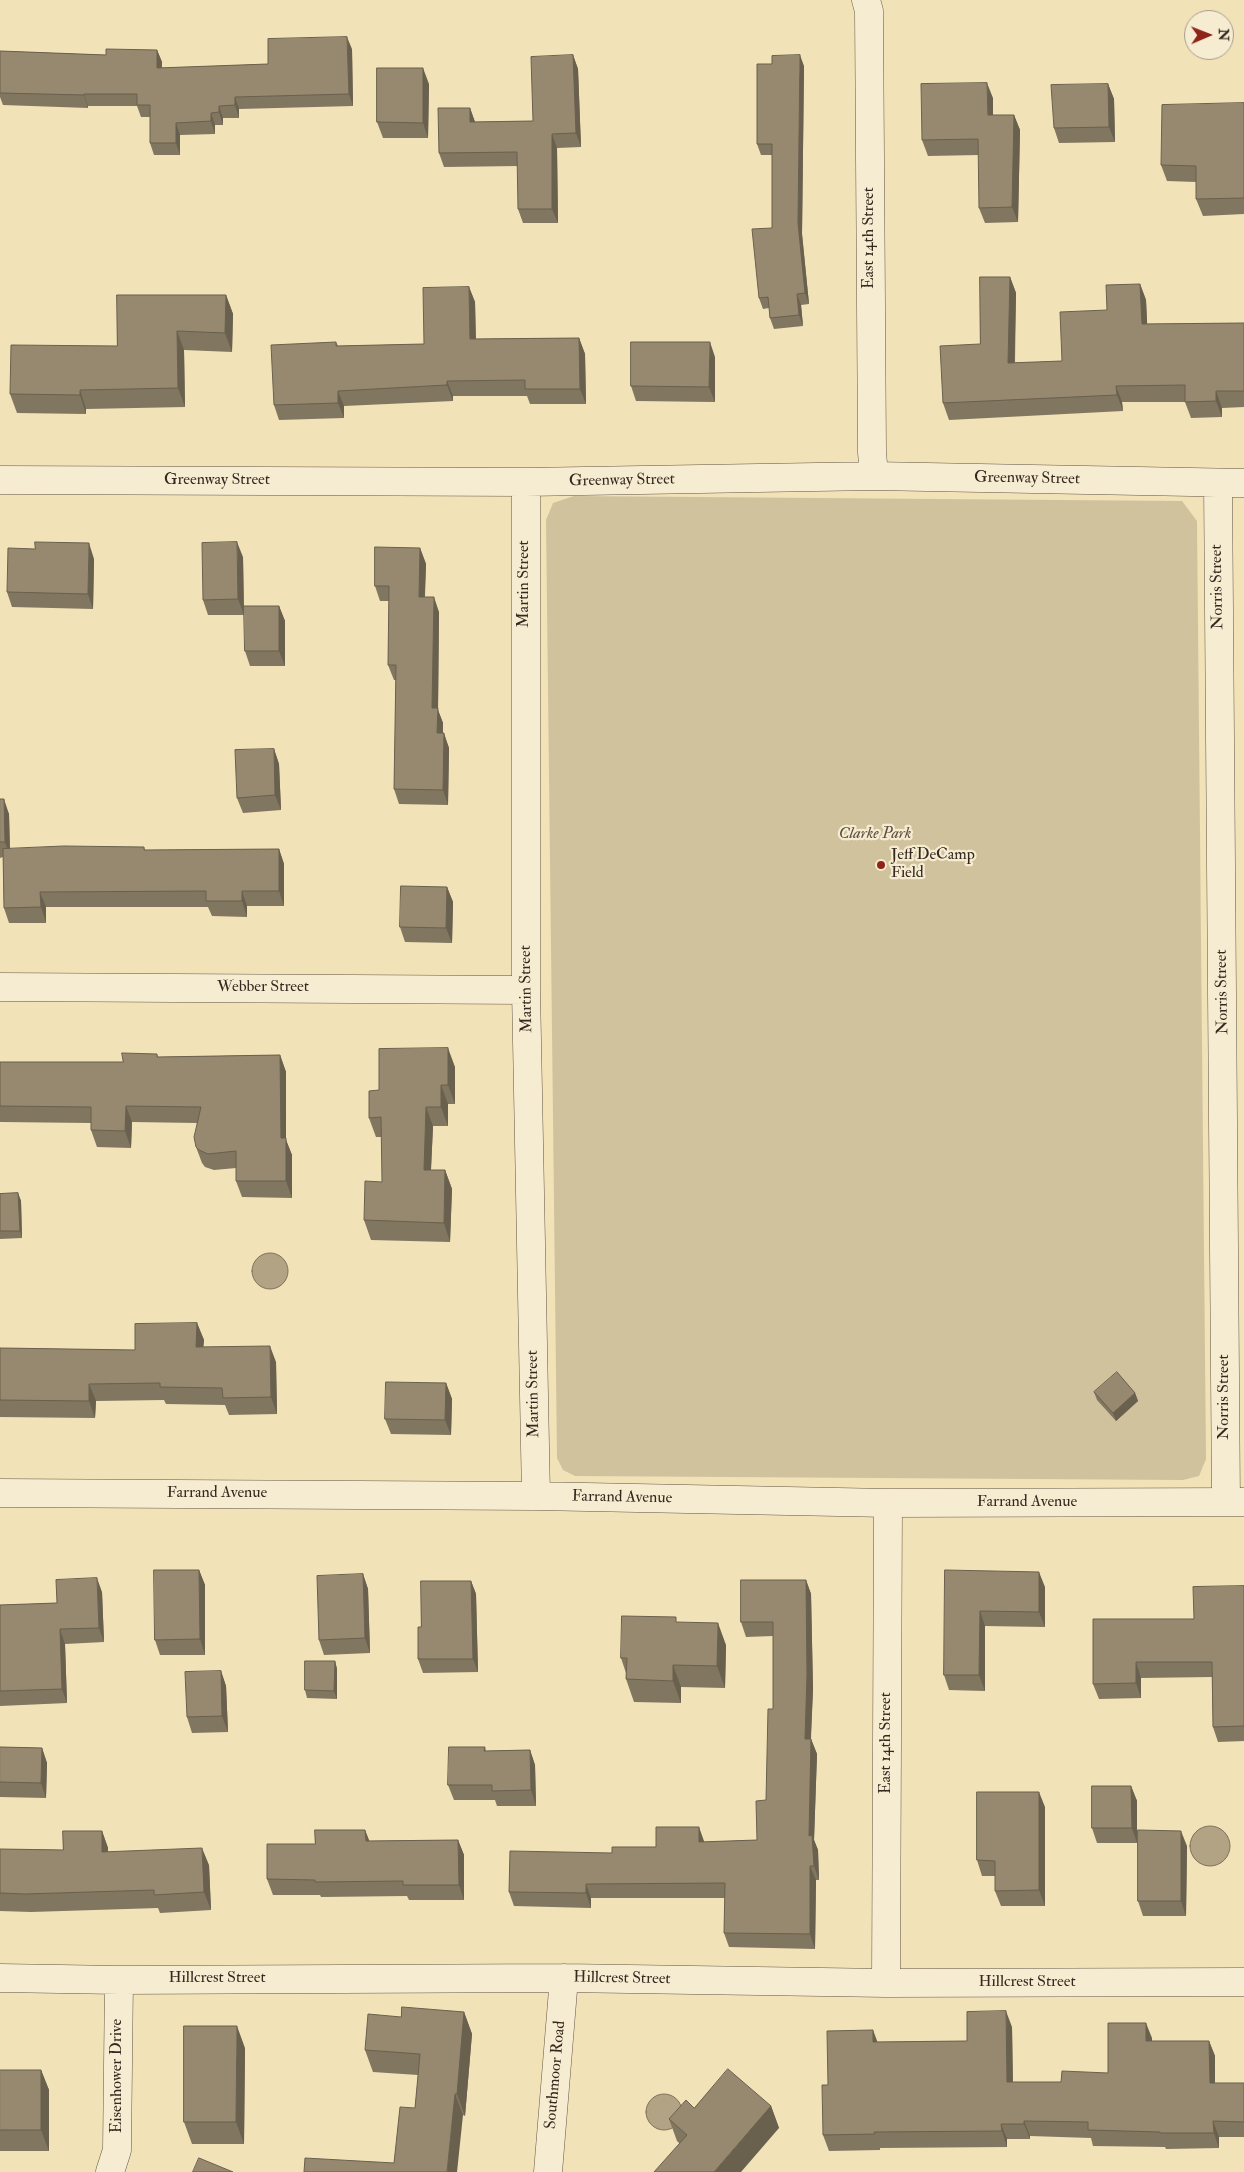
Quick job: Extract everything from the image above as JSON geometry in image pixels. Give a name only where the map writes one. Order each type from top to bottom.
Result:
[{"type":"street","name":"East 14th Street","points":[[866,0],[868,10],[872,442],[874,476]]},
{"type":"street","name":"Greenway Street","points":[[0,480],[526,482],[874,476],[1231,483]]},
{"type":"street","name":"Martin Street","points":[[526,482],[526,990],[536,1496]]},
{"type":"street","name":"Norris Street","points":[[1231,483],[1235,1502]]},
{"type":"street","name":"Webber Street","points":[[0,987],[526,990]]},
{"type":"street","name":"Farrand Avenue","points":[[0,1493],[536,1496],[888,1503],[1235,1502]]},
{"type":"street","name":"East 14th Street","points":[[886,1983],[888,1503]]},
{"type":"street","name":"Hillcrest Street","points":[[0,1978],[119,1980],[564,1978],[886,1983],[1244,1982]]},
{"type":"street","name":"Southmoor Road","points":[[548,2172],[564,1978]]},
{"type":"street","name":"Eisenhower Drive","points":[[110,2172],[117,2150],[119,1980]]},
{"type":"green space","name":"Clarke Park","points":[[574,496],[1182,501],[1197,521],[1206,1459],[1199,1476],[1183,1480],[575,1476],[563,1470],[557,1458],[546,520],[553,503]]},
{"type":"shaded area","points":[[270,1253],[277,1254],[283,1258],[287,1264],[287,1278],[283,1284],[277,1288],[270,1289],[263,1288],[257,1284],[253,1278],[252,1271],[253,1264],[257,1258],[263,1254]]},
{"type":"shaded area","points":[[1210,1826],[1224,1832],[1230,1846],[1224,1860],[1210,1866],[1196,1860],[1190,1846],[1196,1832]]},
{"type":"shaded area","points":[[664,2094],[671,2095],[677,2099],[681,2105],[681,2119],[677,2125],[671,2129],[664,2130],[657,2129],[651,2125],[647,2119],[646,2112],[647,2105],[651,2099],[657,2095]]},
{"type":"building","points":[[347,37],[349,94],[235,97],[235,105],[219,106],[219,112],[211,113],[211,121],[176,123],[176,143],[150,143],[150,105],[137,105],[137,94],[0,93],[0,51],[106,55],[106,49],[157,50],[157,68],[268,64],[268,39]]},
{"type":"building","points":[[573,55],[576,133],[552,134],[552,209],[518,209],[517,152],[439,153],[438,108],[470,108],[470,122],[533,121],[531,57]]},
{"type":"building","points":[[800,55],[798,223],[805,293],[797,294],[799,315],[770,318],[768,297],[759,298],[752,229],[772,228],[772,144],[757,144],[757,64],[772,64],[772,56]]},
{"type":"building","points":[[377,68],[423,68],[423,123],[377,122]]},
{"type":"building","points":[[987,83],[988,115],[1014,115],[1012,207],[979,208],[978,139],[922,140],[921,84]]},
{"type":"building","points":[[1108,84],[1109,127],[1054,128],[1051,85]]},
{"type":"building","points":[[1244,103],[1244,198],[1196,199],[1196,166],[1161,165],[1162,105]]},
{"type":"building","points":[[980,277],[1010,277],[1008,363],[1062,361],[1060,312],[1107,310],[1106,285],[1140,284],[1142,324],[1244,323],[1244,391],[1216,391],[1216,401],[1185,402],[1185,385],[1116,386],[1117,395],[943,403],[940,346],[980,344]]},
{"type":"building","points":[[469,287],[470,339],[579,338],[580,389],[525,389],[525,380],[447,381],[447,385],[338,391],[338,403],[274,405],[271,345],[336,342],[336,346],[424,344],[423,288]]},
{"type":"building","points":[[117,295],[226,295],[225,333],[177,331],[178,388],[80,390],[80,395],[10,394],[11,345],[117,346]]},
{"type":"building","points":[[631,342],[710,342],[709,387],[631,386]]},
{"type":"building","points":[[35,542],[89,543],[88,594],[7,592],[8,548],[35,549]]},
{"type":"building","points":[[237,542],[238,599],[203,600],[202,543]]},
{"type":"building","points":[[375,547],[420,548],[419,597],[434,597],[432,708],[438,708],[437,733],[444,733],[443,790],[394,789],[396,665],[388,665],[389,586],[375,586]]},
{"type":"building","points":[[244,606],[279,606],[279,651],[245,651]]},
{"type":"building","points":[[274,749],[275,795],[237,798],[235,750]]},
{"type":"building","points":[[0,799],[4,799],[5,842],[0,842]]},
{"type":"building","points":[[64,846],[144,847],[144,850],[279,849],[279,891],[242,891],[242,901],[206,901],[206,891],[40,892],[41,907],[4,908],[3,849]]},
{"type":"building","points":[[401,886],[447,887],[446,928],[400,927]]},
{"type":"building","points":[[448,1048],[448,1085],[441,1085],[441,1107],[426,1107],[424,1170],[445,1170],[444,1223],[364,1220],[365,1181],[382,1182],[381,1117],[369,1118],[369,1091],[379,1090],[379,1049]]},
{"type":"building","points":[[122,1053],[157,1054],[157,1057],[280,1055],[281,1138],[286,1138],[286,1181],[236,1181],[236,1151],[208,1154],[199,1150],[196,1147],[194,1137],[201,1107],[126,1106],[125,1131],[91,1130],[91,1107],[0,1106],[0,1062],[123,1062]]},
{"type":"building","points":[[18,1193],[20,1231],[0,1231],[0,1194]]},
{"type":"building","points":[[197,1323],[196,1347],[270,1346],[271,1397],[223,1398],[222,1388],[160,1387],[160,1383],[89,1384],[89,1401],[0,1400],[0,1348],[135,1350],[135,1324]]},
{"type":"building","points":[[1117,1372],[1135,1393],[1113,1413],[1094,1392]]},
{"type":"building","points":[[386,1382],[446,1383],[445,1420],[385,1419]]},
{"type":"building","points":[[154,1570],[199,1570],[200,1639],[155,1640]]},
{"type":"building","points":[[945,1570],[1039,1572],[1039,1612],[980,1611],[979,1675],[944,1675]]},
{"type":"building","points":[[363,1574],[365,1638],[319,1640],[317,1576]]},
{"type":"building","points":[[97,1578],[99,1628],[60,1629],[62,1689],[0,1691],[0,1605],[57,1603],[56,1580]]},
{"type":"building","points":[[741,1580],[806,1580],[807,1674],[805,1739],[811,1739],[809,1836],[812,1835],[814,1866],[810,1866],[810,1934],[724,1933],[725,1883],[586,1884],[586,1893],[509,1892],[510,1851],[612,1853],[612,1847],[656,1847],[656,1827],[699,1827],[699,1842],[757,1840],[756,1801],[766,1800],[768,1709],[773,1709],[773,1622],[741,1622]]},
{"type":"building","points":[[421,1581],[471,1581],[473,1659],[418,1659],[418,1627],[421,1627]]},
{"type":"building","points":[[1244,1586],[1244,1726],[1213,1727],[1212,1662],[1136,1662],[1136,1683],[1093,1684],[1093,1619],[1194,1619],[1193,1587]]},
{"type":"building","points":[[622,1616],[676,1617],[676,1622],[718,1623],[717,1666],[673,1665],[673,1681],[626,1679],[627,1658],[621,1658]]},
{"type":"building","points":[[305,1661],[335,1661],[334,1691],[305,1690]]},
{"type":"building","points":[[221,1671],[222,1716],[187,1717],[185,1672]]},
{"type":"building","points":[[0,1747],[42,1748],[41,1783],[0,1782]]},
{"type":"building","points":[[449,1747],[485,1747],[484,1751],[530,1750],[531,1790],[492,1791],[492,1785],[448,1785]]},
{"type":"building","points":[[1092,1786],[1131,1786],[1132,1828],[1092,1828]]},
{"type":"building","points":[[977,1792],[1039,1792],[1039,1890],[995,1891],[995,1861],[977,1860]]},
{"type":"building","points":[[315,1830],[365,1830],[366,1841],[458,1840],[459,1885],[403,1885],[403,1881],[315,1882],[315,1880],[267,1879],[267,1844],[315,1844]]},
{"type":"building","points":[[1138,1830],[1181,1831],[1181,1901],[1138,1901]]},
{"type":"building","points":[[63,1831],[102,1831],[102,1852],[202,1848],[204,1892],[154,1895],[154,1890],[0,1893],[0,1849],[63,1850]]},
{"type":"building","points":[[402,2007],[464,2012],[457,2094],[455,2094],[447,2172],[304,2172],[305,2158],[394,2163],[400,2107],[415,2108],[420,2054],[365,2050],[368,2014],[401,2017]]},
{"type":"building","points":[[1006,2011],[1007,2082],[1061,2082],[1062,2071],[1108,2073],[1108,2023],[1146,2023],[1146,2041],[1209,2041],[1210,2083],[1244,2083],[1244,2122],[1213,2121],[1214,2133],[1088,2130],[1088,2122],[1024,2121],[1024,2124],[1001,2124],[1002,2131],[874,2132],[875,2134],[823,2135],[822,2085],[828,2085],[827,2031],[873,2030],[873,2042],[967,2041],[967,2012]]},
{"type":"building","points":[[184,2026],[237,2026],[236,2122],[184,2122]]},
{"type":"building","points":[[728,2069],[771,2106],[714,2172],[654,2172],[687,2135],[669,2119],[686,2100],[694,2108]]},
{"type":"building","points":[[0,2070],[41,2070],[41,2130],[0,2130]]},
{"type":"building","points":[[199,2158],[233,2172],[193,2172]]},
{"type":"place","name":"Jeff DeCamp Field","points":[[881,865]]}]
